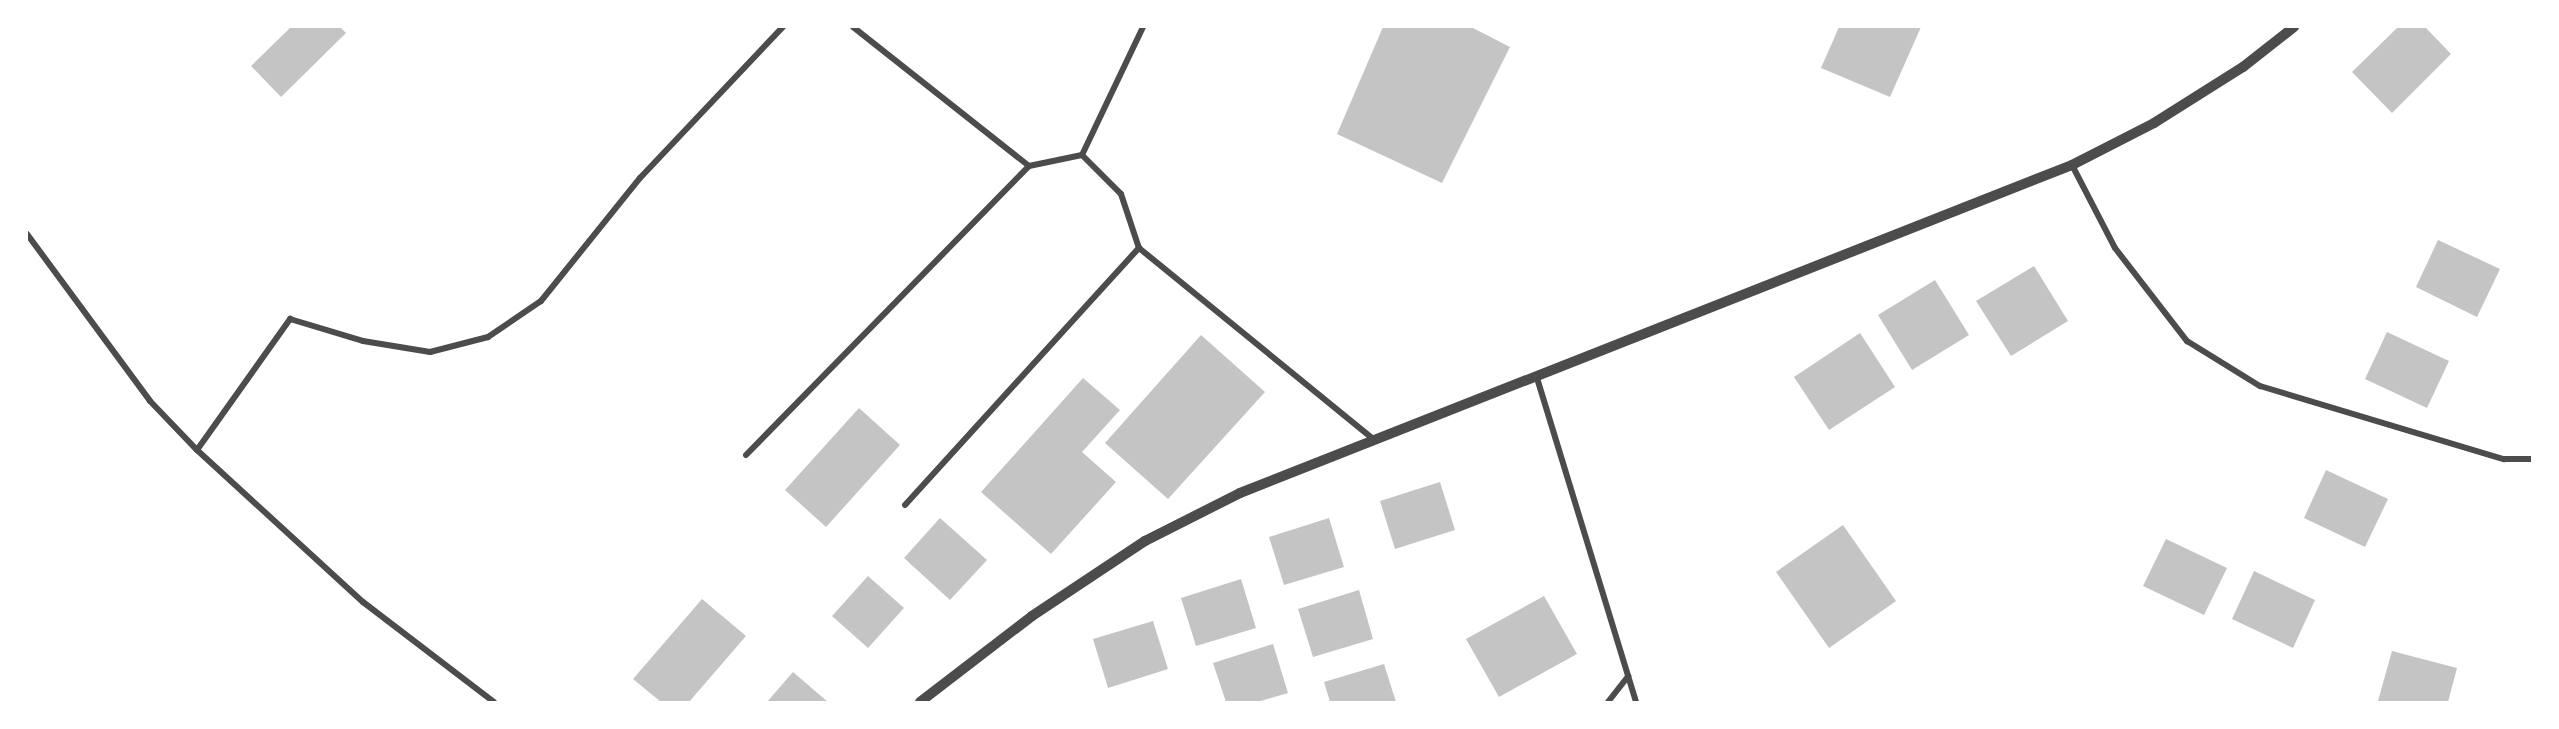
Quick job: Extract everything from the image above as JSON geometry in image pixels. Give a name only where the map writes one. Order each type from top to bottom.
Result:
[{"type":"street","points":[[197,450],[290,319],[363,341],[430,352],[488,337],[541,301],[640,178],[783,27]]},
{"type":"street","points":[[853,27],[1029,166]]},
{"type":"street","points":[[1082,156],[1143,27]]},
{"type":"street","points":[[920,702],[1032,616],[1145,541],[1240,493],[1373,439],[1537,378],[2072,165],[2154,123],[2243,67],[2294,27]]},
{"type":"street","points":[[746,455],[1029,166],[1082,156]]},
{"type":"street","points":[[1082,156],[1122,194],[1139,248],[1373,439]]},
{"type":"street","points":[[2072,165],[2115,248],[2187,341],[2260,386],[2504,459],[2532,459]]},
{"type":"street","points":[[27,234],[150,401],[197,450],[363,602],[494,702]]},
{"type":"street","points":[[905,506],[1139,248]]},
{"type":"street","points":[[1537,378],[1636,702]]},
{"type":"street","points":[[1608,702],[1628,676]]},
{"type":"building","points":[[291,27],[340,27],[346,33],[281,97],[251,66]]},
{"type":"building","points":[[1383,27],[1471,27],[1510,47],[1442,183],[1337,134]]},
{"type":"building","points":[[1839,27],[1921,27],[1890,97],[1821,68]]},
{"type":"building","points":[[2398,27],[2425,27],[2451,54],[2392,113],[2352,72]]},
{"type":"building","points":[[2438,240],[2500,269],[2477,317],[2416,287]]},
{"type":"building","points":[[2034,266],[2068,321],[2011,356],[1976,301]]},
{"type":"building","points":[[1935,280],[1969,335],[1912,370],[1878,315]]},
{"type":"building","points":[[2387,332],[2449,361],[2427,408],[2365,379]]},
{"type":"building","points":[[1860,333],[1895,387],[1829,430],[1794,377]]},
{"type":"building","points":[[1201,335],[1265,392],[1168,499],[1105,443]]},
{"type":"building","points":[[1083,378],[1120,410],[1082,452],[1116,482],[1051,554],[981,492]]},
{"type":"building","points":[[859,408],[900,445],[826,527],[785,490]]},
{"type":"building","points":[[2326,470],[2388,499],[2365,547],[2304,518]]},
{"type":"building","points":[[1440,482],[1455,530],[1395,549],[1380,501]]},
{"type":"building","points":[[940,518],[987,560],[950,600],[904,558]]},
{"type":"building","points":[[1329,518],[1344,567],[1284,585],[1269,537]]},
{"type":"building","points":[[1843,525],[1896,601],[1829,648],[1776,572]]},
{"type":"building","points":[[2166,539],[2227,568],[2204,615],[2143,586]]},
{"type":"building","points":[[2254,571],[2315,600],[2293,648],[2232,619]]},
{"type":"building","points":[[868,576],[904,608],[868,648],[832,616]]},
{"type":"building","points":[[1241,579],[1256,628],[1196,646],[1181,598]]},
{"type":"building","points":[[1359,590],[1373,639],[1313,657],[1298,609]]},
{"type":"building","points":[[1544,596],[1577,654],[1499,697],[1466,639]]},
{"type":"building","points":[[702,599],[746,636],[689,702],[661,702],[633,679]]},
{"type":"building","points":[[1153,621],[1168,669],[1108,688],[1093,639]]},
{"type":"building","points":[[1273,644],[1288,693],[1257,702],[1226,702],[1213,663]]},
{"type":"building","points":[[2392,651],[2457,668],[2448,702],[2378,701]]},
{"type":"building","points":[[1384,664],[1396,702],[1330,702],[1324,682]]},
{"type":"building","points":[[793,672],[828,702],[767,702]]}]
